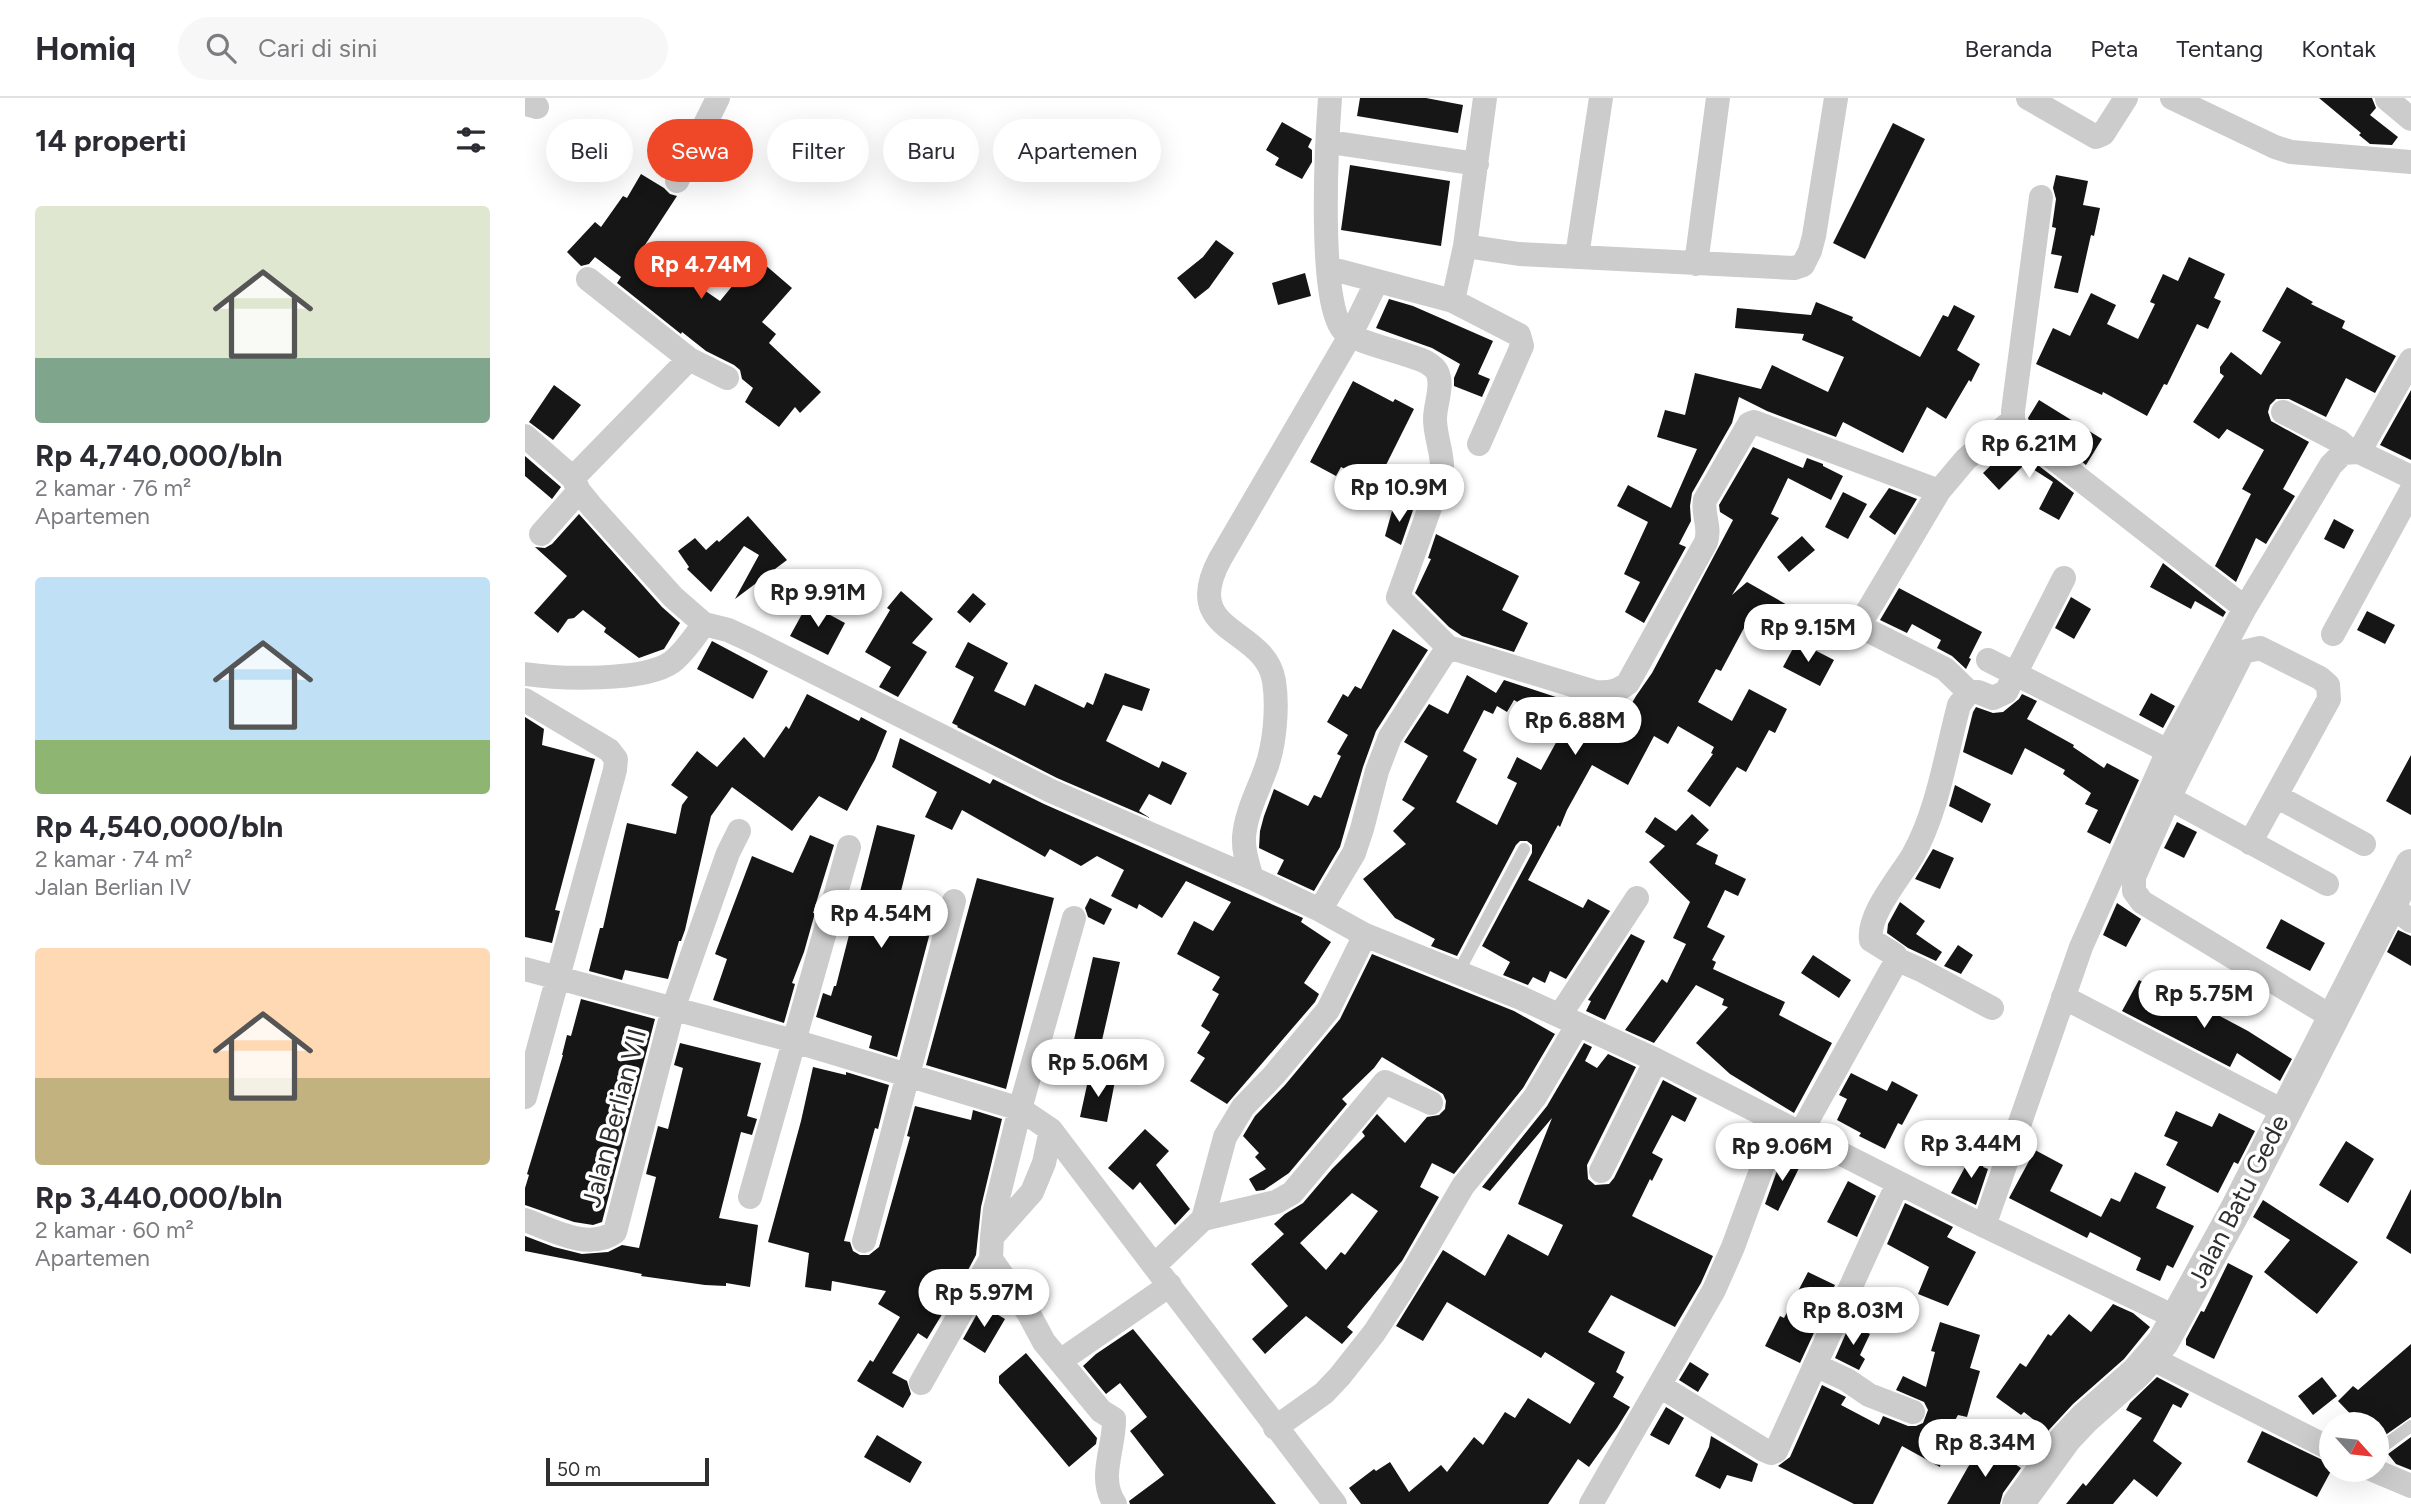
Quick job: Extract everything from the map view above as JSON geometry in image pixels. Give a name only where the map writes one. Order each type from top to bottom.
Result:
[{"type":"street","points":[[708,119],[718,98]]},
{"type":"street","points":[[1330,98],[1326,148],[1326,240],[1338,324],[1350,336],[1426,362],[1434,367],[1438,374],[1435,423],[1442,454],[1442,474],[1398,597],[1448,648],[1595,692],[1621,689],[1628,683],[1706,542],[1708,530],[1704,512],[1705,500],[1749,424],[1754,422],[1939,491]]},
{"type":"street","points":[[1453,301],[1465,246],[1485,98]]},
{"type":"street","points":[[1577,256],[1601,98]]},
{"type":"street","points":[[1696,264],[1718,98]]},
{"type":"street","points":[[1465,246],[1519,254],[1696,264],[1794,268],[1803,265],[1814,236],[1836,98]]},
{"type":"street","points":[[2028,98],[2096,137],[2103,134],[2126,98]]},
{"type":"street","points":[[2172,98],[2291,152],[2411,162]]},
{"type":"street","points":[[2387,99],[2411,119]]},
{"type":"street","points":[[1343,144],[1477,163]]},
{"type":"street","points":[[2041,197],[2013,420],[2017,430],[2245,608]]},
{"type":"street","points":[[1340,271],[1453,301],[1514,331],[1522,340],[1522,346],[1479,444]]},
{"type":"street","points":[[588,279],[688,359],[727,379]]},
{"type":"street","points":[[1252,878],[1244,853],[1244,838],[1250,806],[1267,768],[1273,742],[1274,681],[1264,657],[1219,620],[1209,597],[1210,584],[1220,559],[1350,336],[1377,281]]},
{"type":"street","points":[[541,534],[576,484],[688,359]]},
{"type":"street","points":[[2354,452],[2411,360]]},
{"type":"street","points":[[2283,412],[2339,441],[2354,452],[2411,477]]},
{"type":"street","points":[[2013,420],[1966,460],[1939,491],[1869,608],[1862,625],[1864,629],[1945,669],[1969,692],[1998,697],[2006,692],[2016,674],[2064,578]]},
{"type":"street","points":[[525,436],[576,484],[673,597],[704,624],[728,630],[752,641],[1051,791],[1252,878],[1365,935],[1569,1019],[1656,1060],[1984,1226],[2177,1318]]},
{"type":"street","points":[[1984,1226],[2081,947],[2168,751],[2245,608],[2331,466],[2343,453],[2354,452]]},
{"type":"street","points":[[2333,634],[2411,491]]},
{"type":"street","points":[[525,674],[549,677],[627,676],[662,667],[672,662],[687,647],[704,624]]},
{"type":"street","points":[[1319,910],[1354,853],[1363,829],[1377,771],[1390,737],[1448,648]]},
{"type":"street","points":[[2250,843],[2329,699],[2328,685],[2320,678],[2260,648],[2243,652],[2169,798],[2133,884],[2137,897],[2332,1017]]},
{"type":"street","points":[[1988,660],[2168,751]]},
{"type":"street","points":[[1969,692],[1959,705],[1920,841],[1876,914],[1871,940],[1895,955],[1896,959],[1992,1009]]},
{"type":"street","points":[[525,700],[609,750],[616,760],[525,1097]]},
{"type":"street","points":[[2276,796],[2364,844]]},
{"type":"street","points":[[2169,798],[2327,884]]},
{"type":"street","name":"Jalan Berlian VII","points":[[525,1220],[571,1236],[597,1241],[615,1232],[673,1009],[739,831]]},
{"type":"street","points":[[750,1197],[849,847]]},
{"type":"street","name":"Jalan Batu Gede","points":[[2018,1504],[2066,1438],[2151,1358],[2177,1318],[2235,1211],[2332,1017],[2401,913],[2411,865]]},
{"type":"street","points":[[1275,1429],[1340,1377],[1374,1333],[1463,1186],[1535,1097],[1569,1019],[1637,898]]},
{"type":"street","points":[[865,1241],[954,901]]},
{"type":"street","points":[[1074,918],[1020,1109],[995,1210],[992,1248],[1044,1342],[1101,1411],[1114,1419],[1106,1477],[1107,1487],[1115,1504]]},
{"type":"street","points":[[1203,1219],[1225,1137],[1243,1107],[1274,1075],[1328,1010],[1365,935]]},
{"type":"street","points":[[1800,1134],[1896,959]]},
{"type":"street","points":[[525,969],[794,1041],[1020,1109],[1051,1130],[1170,1285],[1275,1429],[1335,1504]]},
{"type":"street","points":[[2063,997],[2285,1112]]},
{"type":"street","points":[[1601,1171],[1656,1060]]},
{"type":"street","points":[[1155,1265],[1203,1219],[1276,1202],[1292,1193],[1385,1082],[1431,1103]]},
{"type":"street","points":[[1591,1504],[1707,1302],[1733,1247],[1778,1124]]},
{"type":"street","points":[[921,1382],[992,1248],[1032,1192],[1044,1163],[1051,1130]]},
{"type":"street","points":[[1660,1386],[1764,1450],[1774,1452],[1898,1183]]},
{"type":"street","points":[[1060,1361],[1170,1285]]},
{"type":"street","points":[[2151,1358],[2319,1443]]},
{"type":"street","points":[[1815,1365],[1847,1380],[1869,1395],[1913,1412]]},
{"type":"street","points":[[2389,1477],[2411,1486]]},
{"type":"lane","points":[[1458,973],[1524,849]]},
{"type":"lane","points":[[2389,1442],[2411,1426]]},
{"type":"building","points":[[1360,98],[1426,98],[1463,105],[1458,133],[1357,116]]},
{"type":"building","points":[[2319,98],[2372,98],[2376,108],[2370,115],[2398,137],[2392,145],[2370,144],[2359,135],[2361,133]]},
{"type":"building","points":[[1282,122],[1312,139],[1308,147],[1312,150],[1312,162],[1302,179],[1275,165],[1279,158],[1266,150]]},
{"type":"building","points":[[1893,123],[1925,139],[1865,259],[1833,243]]},
{"type":"building","points":[[1350,165],[1450,181],[1441,246],[1341,230]]},
{"type":"building","points":[[641,174],[647,178],[647,182],[654,182],[677,196],[643,248],[720,301],[756,257],[792,288],[762,322],[776,334],[769,343],[821,392],[800,413],[795,407],[779,427],[745,402],[753,388],[742,379],[740,370],[734,365],[706,351],[682,332],[681,334],[617,283],[621,277],[595,257],[589,264],[581,266],[567,252],[595,222],[601,227],[623,196],[627,198]]},
{"type":"building","points":[[2056,175],[2088,181],[2083,205],[2100,208],[2078,293],[2054,288],[2062,256],[2051,254],[2056,228],[2052,227]]},
{"type":"building","points":[[1216,240],[1234,253],[1209,288],[1195,299],[1177,278],[1203,257]]},
{"type":"building","points":[[2189,257],[2225,274],[2214,298],[2221,301],[2208,329],[2197,324],[2167,385],[2164,384],[2147,416],[2103,392],[2102,395],[2036,364],[2053,328],[2070,336],[2091,293],[2116,305],[2107,324],[2138,339],[2155,304],[2150,302],[2163,274],[2178,281]]},
{"type":"building","points":[[1305,273],[1311,296],[1278,305],[1272,283]]},
{"type":"building","points":[[2287,287],[2313,302],[2311,304],[2345,321],[2342,328],[2396,356],[2375,393],[2346,378],[2326,417],[2289,399],[2276,399],[2270,405],[2268,412],[2271,421],[2309,442],[2283,489],[2295,496],[2266,544],[2256,538],[2236,582],[2215,566],[2251,494],[2242,489],[2264,450],[2227,429],[2219,439],[2193,422],[2224,376],[2220,373],[2220,367],[2231,352],[2261,375],[2281,342],[2262,331]]},
{"type":"building","points":[[1389,299],[1413,306],[1493,341],[1478,374],[1490,379],[1482,397],[1454,386],[1454,378],[1460,364],[1432,348],[1376,328]]},
{"type":"building","points":[[1816,302],[1853,317],[1852,320],[1920,357],[1943,315],[1948,317],[1954,305],[1975,316],[1957,350],[1980,364],[1946,419],[1927,407],[1903,453],[1843,422],[1836,437],[1767,411],[1739,397],[1732,423],[1692,493],[1691,521],[1679,544],[1686,547],[1644,623],[1625,612],[1640,582],[1624,574],[1648,522],[1617,506],[1628,485],[1671,508],[1697,449],[1657,437],[1665,410],[1685,415],[1695,373],[1761,389],[1772,365],[1828,392],[1844,357],[1802,340],[1804,334],[1735,328],[1737,308],[1811,315]]},
{"type":"building","points":[[1353,381],[1393,402],[1395,399],[1414,409],[1376,485],[1341,467],[1336,476],[1310,462]]},
{"type":"building","points":[[554,385],[581,405],[553,440],[529,422]]},
{"type":"building","points":[[2411,390],[2411,460],[2380,445]]},
{"type":"building","points":[[2039,400],[2102,439],[2086,465],[2029,421],[2028,418]]},
{"type":"building","points":[[2012,445],[2074,493],[2059,520],[2039,509],[2053,482],[2025,464],[1999,490],[1983,473]]},
{"type":"building","points":[[1753,447],[1803,468],[1807,458],[1843,476],[1831,500],[1788,478],[1771,514],[1779,518],[1732,595],[1747,582],[1789,606],[1789,613],[1780,629],[1752,613],[1721,671],[1716,669],[1698,702],[1732,721],[1749,689],[1787,709],[1775,733],[1769,730],[1746,772],[1737,767],[1710,807],[1687,791],[1713,754],[1711,753],[1714,747],[1678,726],[1668,744],[1654,736],[1628,785],[1592,765],[1560,827],[1558,825],[1528,880],[1583,908],[1588,899],[1610,911],[1566,979],[1550,971],[1545,983],[1533,977],[1528,985],[1503,975],[1510,962],[1482,946],[1532,853],[1532,845],[1527,841],[1520,841],[1516,845],[1457,956],[1431,946],[1435,939],[1395,918],[1363,879],[1406,844],[1393,831],[1415,808],[1402,800],[1428,756],[1404,742],[1429,704],[1448,714],[1467,675],[1496,693],[1504,680],[1577,704],[1597,707],[1622,720],[1652,673],[1733,520],[1720,512],[1719,505]],"holes":[[[1514,700],[1564,728],[1541,770],[1517,757],[1507,778],[1517,783],[1497,825],[1456,802],[1477,759],[1463,751],[1484,710],[1493,714],[1497,706],[1507,712]]]},
{"type":"building","points":[[525,456],[561,487],[552,499],[525,476]]},
{"type":"building","points":[[1889,488],[1917,499],[1895,535],[1869,517]]},
{"type":"building","points":[[1843,492],[1867,504],[1848,539],[1825,527]]},
{"type":"building","points":[[1394,504],[1413,510],[1401,545],[1385,536]]},
{"type":"building","points":[[579,514],[662,607],[680,623],[664,649],[639,658],[604,632],[606,628],[583,610],[574,618],[568,619],[558,633],[534,613],[567,576],[535,547],[545,548],[552,544]]},
{"type":"building","points":[[748,516],[787,560],[735,599],[759,555],[744,546],[711,592],[687,569],[689,567],[678,551],[695,538],[706,550]]},
{"type":"building","points":[[2334,519],[2354,530],[2344,549],[2324,539]]},
{"type":"building","points":[[1436,534],[1519,576],[1502,610],[1528,623],[1514,652],[1462,636],[1449,627],[1415,593],[1431,559],[1428,558]]},
{"type":"building","points":[[1802,536],[1815,550],[1789,572],[1777,557]]},
{"type":"building","points":[[2163,563],[2226,612],[2223,617],[2195,601],[2191,609],[2150,587]]},
{"type":"building","points":[[1899,588],[1982,632],[1966,669],[1952,656],[1937,648],[1941,640],[1912,624],[1907,633],[1880,620]]},
{"type":"building","points":[[901,591],[933,619],[912,643],[927,652],[898,697],[879,687],[891,667],[865,652],[890,610],[887,608]]},
{"type":"building","points":[[973,593],[986,604],[970,623],[957,612]]},
{"type":"building","points":[[2071,597],[2091,609],[2074,639],[2055,628]]},
{"type":"building","points":[[808,603],[845,623],[828,655],[790,636]]},
{"type":"building","points":[[2367,611],[2395,625],[2385,644],[2357,630]]},
{"type":"building","points":[[1393,629],[1428,650],[1376,731],[1340,847],[1314,891],[1277,874],[1284,860],[1259,848],[1264,816],[1274,789],[1308,806],[1314,795],[1321,798],[1341,756],[1337,754],[1348,735],[1327,722],[1343,694],[1348,697],[1355,686],[1361,689]]},
{"type":"building","points":[[712,641],[768,671],[753,699],[697,669]]},
{"type":"building","points":[[1797,641],[1834,660],[1820,686],[1783,667]]},
{"type":"building","points":[[968,642],[1008,663],[994,691],[1025,706],[1035,684],[1084,708],[1087,702],[1093,705],[1105,673],[1150,689],[1142,711],[1123,705],[1106,741],[1159,768],[1162,761],[1187,773],[1171,805],[1149,794],[1139,811],[1150,818],[1057,778],[952,723],[974,677],[955,667]]},
{"type":"building","points":[[2151,693],[2175,706],[2163,728],[2139,715]]},
{"type":"building","points":[[807,694],[859,721],[861,717],[887,731],[875,760],[847,811],[819,796],[792,831],[732,787],[711,816],[685,930],[668,979],[625,970],[622,980],[589,971],[600,928],[603,928],[627,823],[676,834],[682,805],[688,797],[671,785],[697,751],[717,767],[744,737],[764,758],[786,726],[789,729]]},
{"type":"building","points":[[2022,694],[2037,701],[2027,719],[2074,745],[2073,747],[2104,768],[2107,763],[2139,780],[2110,844],[2087,832],[2098,810],[2085,804],[2091,793],[2063,774],[2065,770],[2025,748],[2012,775],[1963,752],[1976,707],[1993,713],[2003,712]]},
{"type":"building","points":[[525,717],[544,729],[542,745],[595,759],[555,910],[560,911],[552,943],[525,937]]},
{"type":"building","points":[[900,738],[990,784],[993,779],[1303,918],[1301,922],[1331,942],[1304,983],[1319,994],[1315,1002],[1227,1104],[1190,1081],[1205,1058],[1197,1053],[1210,1032],[1201,1026],[1219,994],[1212,990],[1220,977],[1177,954],[1194,921],[1213,931],[1231,902],[1186,881],[1162,918],[1139,904],[1137,909],[1111,896],[1124,870],[1097,856],[1081,866],[1050,849],[1045,857],[962,810],[952,830],[925,817],[937,792],[892,767]]},
{"type":"building","points":[[2411,755],[2411,815],[2386,801]]},
{"type":"building","points":[[1955,785],[1991,804],[1982,823],[1949,806]]},
{"type":"building","points":[[1692,814],[1709,830],[1696,844],[1718,855],[1715,864],[1746,879],[1738,896],[1725,890],[1707,927],[1725,936],[1712,960],[1716,962],[1713,969],[1785,1002],[1779,1015],[1832,1043],[1794,1113],[1730,1074],[1696,1043],[1728,1007],[1722,1005],[1724,999],[1696,985],[1654,1043],[1625,1030],[1662,979],[1667,983],[1686,944],[1673,938],[1690,902],[1649,862],[1665,846],[1645,832],[1655,817],[1676,831]]},
{"type":"building","points":[[2177,822],[2197,832],[2184,858],[2164,848]]},
{"type":"building","points":[[877,825],[915,835],[899,899],[936,910],[897,1057],[869,1048],[872,1036],[816,1017],[823,993],[831,996],[836,986]]},
{"type":"building","points":[[810,835],[834,845],[804,952],[792,983],[795,984],[784,1023],[713,1000],[727,959],[715,954],[752,856],[793,873]]},
{"type":"building","points":[[1933,849],[1954,858],[1940,889],[1915,879]]},
{"type":"building","points":[[977,878],[1054,898],[1006,1089],[926,1065]]},
{"type":"building","points":[[1090,898],[1112,909],[1104,925],[1088,917],[1085,908]]},
{"type":"building","points":[[1900,902],[1925,921],[1916,934],[1942,952],[1936,961],[1908,948],[1887,933],[1888,924]]},
{"type":"building","points":[[2117,903],[2141,919],[2126,947],[2103,935]]},
{"type":"building","points":[[2281,919],[2325,943],[2310,971],[2266,948]]},
{"type":"building","points":[[2398,930],[2411,936],[2411,966],[2387,952]]},
{"type":"building","points":[[1631,934],[1645,941],[1605,1020],[1586,1011],[1591,1001],[1588,1000]]},
{"type":"building","points":[[1958,945],[1973,955],[1961,974],[1944,966]]},
{"type":"building","points":[[1372,954],[1514,1011],[1555,1034],[1523,1088],[1454,1174],[1432,1163],[1420,1187],[1439,1197],[1402,1261],[1347,1327],[1353,1332],[1342,1344],[1306,1316],[1265,1354],[1252,1339],[1288,1306],[1251,1264],[1284,1234],[1274,1224],[1303,1203],[1365,1136],[1362,1132],[1377,1114],[1405,1143],[1427,1117],[1439,1115],[1445,1109],[1443,1094],[1382,1057],[1342,1099],[1347,1104],[1289,1173],[1264,1190],[1256,1191],[1249,1179],[1266,1169],[1255,1157],[1259,1153],[1243,1136],[1255,1116],[1285,1085],[1340,1019]],"holes":[[[1352,1193],[1378,1211],[1345,1255],[1341,1252],[1326,1270],[1300,1243]]]},
{"type":"building","points":[[1813,955],[1851,980],[1839,998],[1801,973]]},
{"type":"building","points":[[1093,957],[1120,962],[1097,1062],[1070,1057]]},
{"type":"building","points":[[2139,980],[2182,1004],[2186,998],[2248,1031],[2292,1059],[2280,1081],[2237,1053],[2230,1067],[2122,1011]]},
{"type":"building","points":[[581,999],[655,1019],[602,1222],[593,1225],[574,1222],[525,1205],[527,1174],[567,1035],[571,1036]]},
{"type":"building","points":[[680,1043],[761,1063],[747,1116],[757,1119],[752,1135],[741,1132],[719,1218],[758,1225],[750,1287],[726,1283],[726,1286],[705,1285],[641,1276],[642,1274],[525,1251],[525,1236],[582,1254],[608,1252],[622,1245],[639,1248],[656,1177],[646,1174],[658,1126],[668,1129],[683,1068],[674,1065]]},
{"type":"building","points":[[1584,1043],[1592,1047],[1585,1061],[1597,1068],[1608,1054],[1636,1067],[1587,1165],[1588,1179],[1595,1185],[1609,1184],[1614,1178],[1663,1080],[1697,1098],[1685,1122],[1672,1115],[1652,1153],[1663,1159],[1632,1216],[1713,1256],[1701,1283],[1675,1327],[1611,1295],[1588,1332],[1625,1352],[1616,1372],[1624,1377],[1613,1397],[1630,1407],[1589,1467],[1578,1459],[1548,1504],[1361,1504],[1349,1488],[1374,1469],[1376,1471],[1390,1462],[1409,1492],[1441,1465],[1447,1472],[1474,1437],[1483,1445],[1505,1412],[1515,1418],[1528,1398],[1570,1424],[1595,1383],[1545,1352],[1541,1358],[1447,1302],[1423,1341],[1396,1326],[1443,1250],[1485,1276],[1508,1234],[1548,1256],[1563,1225],[1518,1204],[1552,1118],[1490,1191],[1482,1187],[1547,1106]]},
{"type":"building","points":[[813,1067],[846,1075],[846,1072],[889,1085],[844,1241],[850,1242],[853,1251],[860,1255],[869,1255],[879,1247],[910,1137],[907,1136],[915,1106],[971,1120],[973,1110],[1002,1119],[981,1207],[976,1255],[967,1272],[958,1269],[945,1301],[949,1303],[927,1339],[918,1333],[892,1373],[907,1381],[911,1394],[903,1408],[857,1381],[870,1360],[873,1362],[900,1317],[878,1304],[886,1291],[832,1281],[831,1291],[805,1287],[809,1253],[768,1242]]},
{"type":"building","points":[[1851,1073],[1887,1091],[1892,1081],[1918,1095],[1902,1125],[1898,1123],[1885,1149],[1859,1136],[1861,1133],[1837,1120],[1847,1099],[1839,1095]]},
{"type":"building","points":[[1089,1076],[1115,1081],[1107,1122],[1080,1117]]},
{"type":"building","points":[[2176,1111],[2212,1127],[2219,1113],[2255,1131],[2238,1164],[2234,1162],[2218,1193],[2166,1165],[2178,1142],[2164,1136]]},
{"type":"building","points":[[1145,1129],[1169,1151],[1156,1165],[1190,1209],[1175,1225],[1140,1182],[1133,1190],[1108,1168]]},
{"type":"building","points":[[2346,1141],[2374,1159],[2348,1203],[2319,1185]]},
{"type":"building","points":[[2035,1150],[2063,1165],[2050,1191],[2101,1217],[2111,1198],[2120,1202],[2135,1172],[2166,1187],[2156,1208],[2194,1226],[2173,1268],[2167,1265],[2160,1281],[2136,1270],[2141,1258],[2090,1232],[2087,1238],[2009,1198]]},
{"type":"building","points":[[1972,1154],[1985,1161],[1983,1167],[1988,1169],[1976,1205],[1951,1193]]},
{"type":"building","points":[[1782,1157],[1800,1166],[1778,1211],[1765,1204]]},
{"type":"building","points":[[1848,1181],[1876,1196],[1857,1237],[1827,1222]]},
{"type":"building","points":[[2411,1189],[2411,1254],[2386,1238]]},
{"type":"building","points":[[2263,1200],[2358,1262],[2317,1314],[2264,1272],[2290,1240],[2253,1217]]},
{"type":"building","points":[[1905,1203],[1953,1227],[1947,1237],[1976,1252],[1948,1306],[1918,1294],[1929,1267],[1887,1244]]},
{"type":"building","points":[[2228,1263],[2253,1276],[2214,1359],[2186,1345],[2186,1339],[2201,1311],[2204,1312]]},
{"type":"building","points":[[1808,1272],[1835,1285],[1800,1363],[1765,1346],[1780,1316],[1784,1318]]},
{"type":"building","points":[[2113,1304],[2133,1313],[2150,1327],[2124,1359],[2073,1404],[2048,1431],[2024,1412],[2021,1415],[1996,1397],[2020,1363],[2026,1367],[2048,1334],[2051,1336],[2069,1314],[2091,1332]]},
{"type":"building","points":[[982,1305],[1005,1319],[985,1353],[963,1339]]},
{"type":"building","points":[[1940,1322],[1980,1335],[1970,1368],[1980,1371],[1967,1417],[1958,1415],[1946,1436],[1940,1467],[1902,1446],[1873,1504],[1854,1504],[1778,1466],[1790,1457],[1822,1385],[1846,1397],[1841,1405],[1879,1425],[1883,1416],[1908,1426],[1923,1423],[1928,1410],[1924,1402],[1896,1390],[1903,1376],[1926,1387],[1935,1352],[1931,1351]]},
{"type":"building","points":[[1850,1324],[1870,1334],[1860,1355],[1865,1359],[1859,1370],[1835,1358]]},
{"type":"building","points":[[1133,1329],[1276,1504],[1130,1504],[1129,1501],[1164,1475],[1130,1431],[1147,1417],[1120,1383],[1106,1394],[1083,1366]]},
{"type":"building","points":[[2411,1344],[2411,1417],[2389,1433],[2389,1412],[2349,1412],[2338,1401],[2353,1386],[2358,1390]]},
{"type":"building","points":[[1026,1353],[1097,1438],[1096,1444],[1069,1467],[999,1383],[999,1376]]},
{"type":"building","points":[[1690,1362],[1709,1374],[1698,1392],[1679,1380]]},
{"type":"building","points":[[2157,1377],[2189,1394],[2181,1408],[2173,1404],[2153,1441],[2182,1463],[2157,1497],[2134,1479],[2113,1504],[2066,1504],[2083,1483],[2086,1486],[2142,1418],[2126,1410]]},
{"type":"building","points":[[2322,1377],[2337,1396],[2313,1415],[2298,1396]]},
{"type":"building","points":[[1666,1407],[1684,1418],[1669,1445],[1650,1435]]},
{"type":"building","points":[[2262,1431],[2319,1458],[2319,1482],[2325,1482],[2317,1497],[2247,1462]]},
{"type":"building","points":[[877,1435],[922,1462],[910,1483],[864,1457]]},
{"type":"building","points":[[1711,1436],[1758,1464],[1752,1482],[1727,1475],[1720,1489],[1695,1476],[1709,1447]]},
{"type":"building","points":[[2411,1437],[2411,1470],[2396,1464],[2389,1453]]},
{"type":"building","points":[[1984,1444],[2021,1468],[2003,1493],[2000,1504],[1947,1504],[1968,1467]]}]
